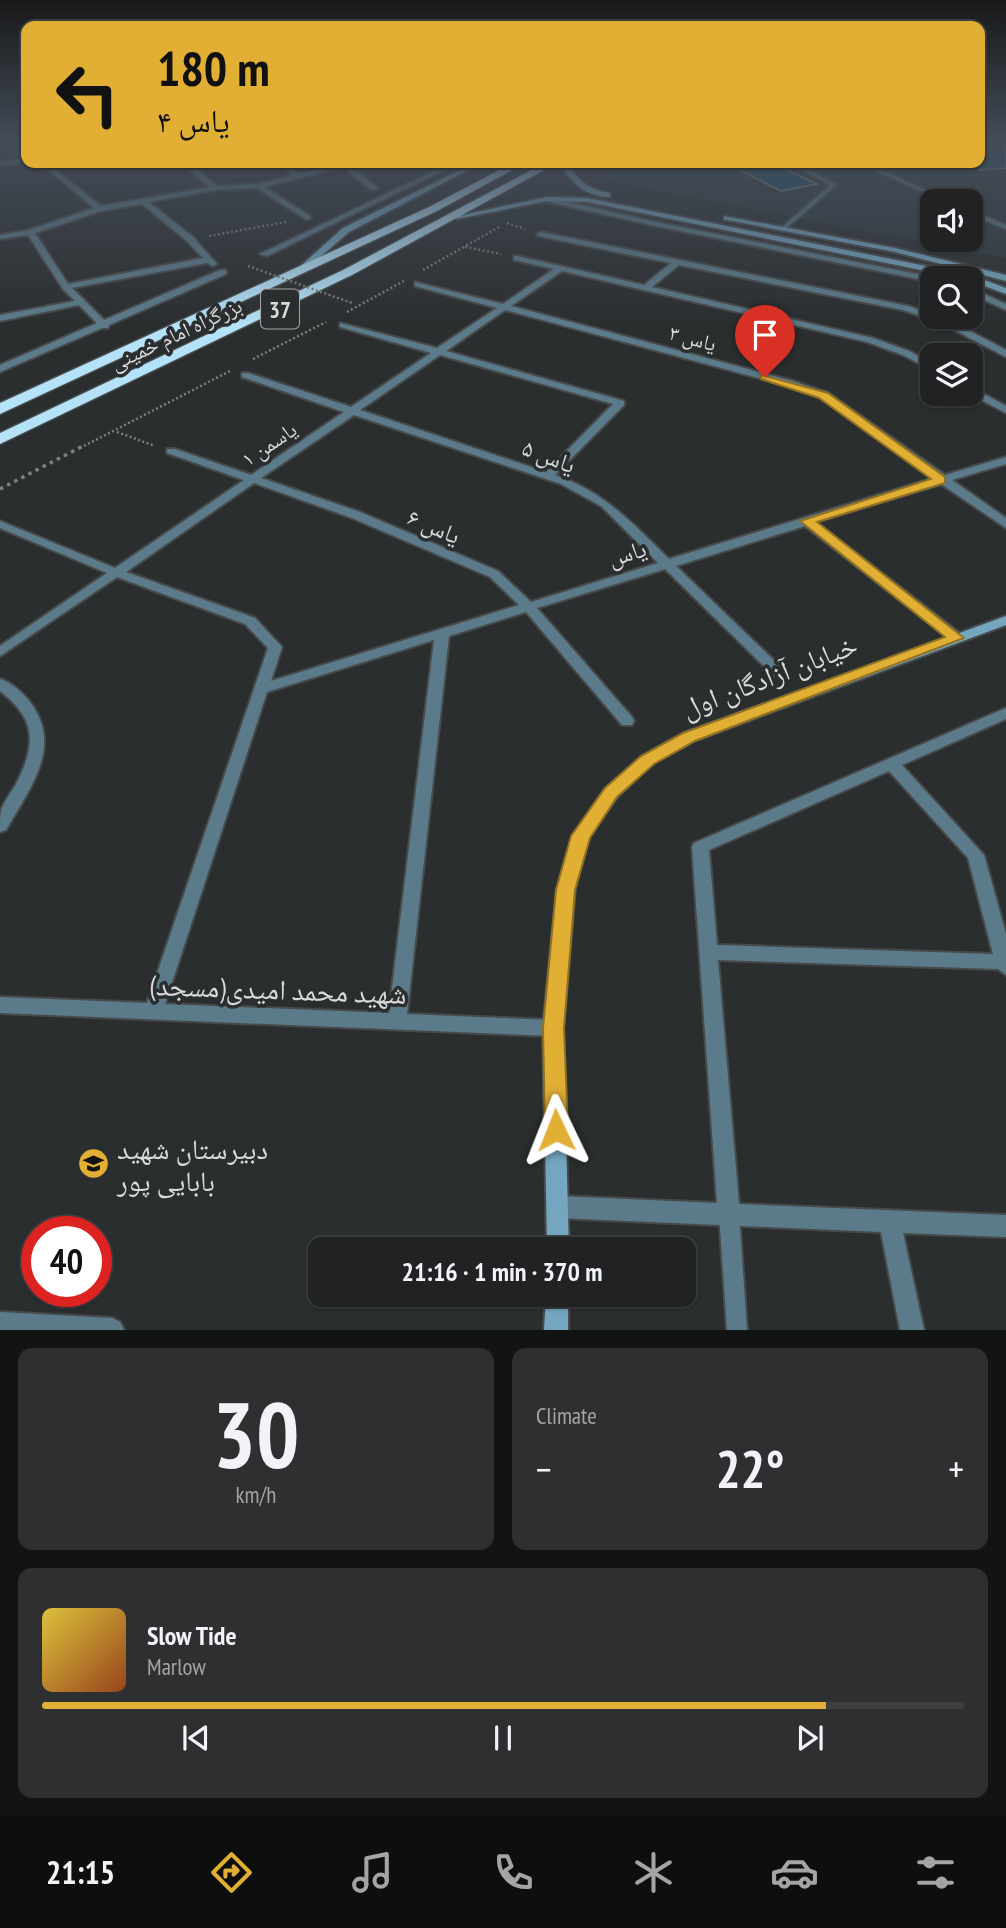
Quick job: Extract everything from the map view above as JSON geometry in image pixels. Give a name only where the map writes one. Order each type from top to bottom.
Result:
[{"type":"highway","name":"بزرگراه امام خمینی","points":[[0,409],[446,202]]},
{"type":"highway","name":"بزرگراه امام خمینی","points":[[0,439],[263,318],[483,202]]},
{"type":"main road","points":[[300,270],[346,230],[402,202]]},
{"type":"main road","points":[[457,217],[532,202]]},
{"type":"main road","points":[[597,202],[971,278],[1006,291]]},
{"type":"main road","points":[[642,202],[895,250],[1006,278]]},
{"type":"main road","name":"خیابان آزادگان اول","points":[[558,1237],[554,1028],[566,890],[581,836],[611,793],[648,760],[689,737],[1006,620]]},
{"type":"main road","points":[[556,1329],[557,1307]]},
{"type":"street","points":[[91,202],[99,209]]},
{"type":"street","points":[[0,237],[30,232],[99,209],[145,202]]},
{"type":"street","points":[[0,369],[105,326],[221,271],[190,239],[145,202]]},
{"type":"street","points":[[283,202],[307,218]]},
{"type":"street","points":[[264,254],[374,202]]},
{"type":"street","points":[[560,202],[651,223],[920,276]]},
{"type":"street","points":[[30,232],[66,287],[105,326]]},
{"type":"street","points":[[541,234],[905,308],[942,320],[1006,354]]},
{"type":"street","points":[[517,258],[870,340],[920,361]]},
{"type":"street","points":[[66,287],[208,260]]},
{"type":"street","points":[[645,288],[677,262]]},
{"type":"street","name":"یاسمن ۱","points":[[0,652],[561,268]]},
{"type":"street","name":"یاس ۳","points":[[414,279],[789,383],[824,396],[1006,524]]},
{"type":"street","points":[[983,296],[1006,307]]},
{"type":"street","points":[[0,318],[81,302]]},
{"type":"street","points":[[343,325],[620,403],[548,476]]},
{"type":"street","name":"یاس ۵","points":[[245,375],[548,476],[605,504],[779,673]]},
{"type":"street","points":[[983,397],[1006,410]]},
{"type":"street","name":"یاس ۶","points":[[171,451],[250,481],[356,515],[494,574],[529,607],[627,721]]},
{"type":"street","name":"یاس","points":[[261,689],[1006,460]]},
{"type":"street","points":[[807,521],[957,638]]},
{"type":"street","points":[[1,524],[117,573],[250,621],[275,647],[153,1012]]},
{"type":"street","points":[[397,1022],[442,634]]},
{"type":"street","points":[[0,684],[18,695],[38,723],[36,761],[0,826]]},
{"type":"street","points":[[729,1213],[700,847],[1006,713]]},
{"type":"street","points":[[710,951],[1006,964],[976,855],[891,762]]},
{"type":"street","name":"(مسجد)شهید محمد امیدی","points":[[0,1005],[554,1028]]},
{"type":"street","points":[[559,1207],[1006,1226]]},
{"type":"street","points":[[890,1221],[912,1329]]},
{"type":"street","points":[[0,1324],[112,1329]]},
{"type":"lane","points":[[783,229],[814,202]]},
{"type":"lane","points":[[983,217],[1006,228]]},
{"type":"lane","points":[[729,1213],[737,1329]]},
{"type":"path","points":[[344,313],[414,279],[542,202]]},
{"type":"path","points":[[190,239],[307,218]]},
{"type":"path","points":[[464,247],[517,258]]},
{"type":"path","points":[[221,271],[264,254]]},
{"type":"path","points":[[248,266],[352,303],[350,309]]},
{"type":"path","points":[[253,359],[332,320]]},
{"type":"path","points":[[0,489],[116,432],[230,371]]},
{"type":"path","points":[[116,432],[171,451]]},
{"type":"shaded area","points":[[716,202],[920,202],[920,241]]},
{"type":"shaded area","points":[[983,202],[1006,202],[1006,258],[975,252],[983,252]]},
{"type":"place","name":"دبیرستان شهید بابایی پور","points":[[94,1164]]},
{"type":"route","points":[[556,1130],[554,1028],[566,890],[581,836],[611,793],[648,760],[689,737],[957,638],[807,521],[941,480],[824,396],[765,377]]}]
